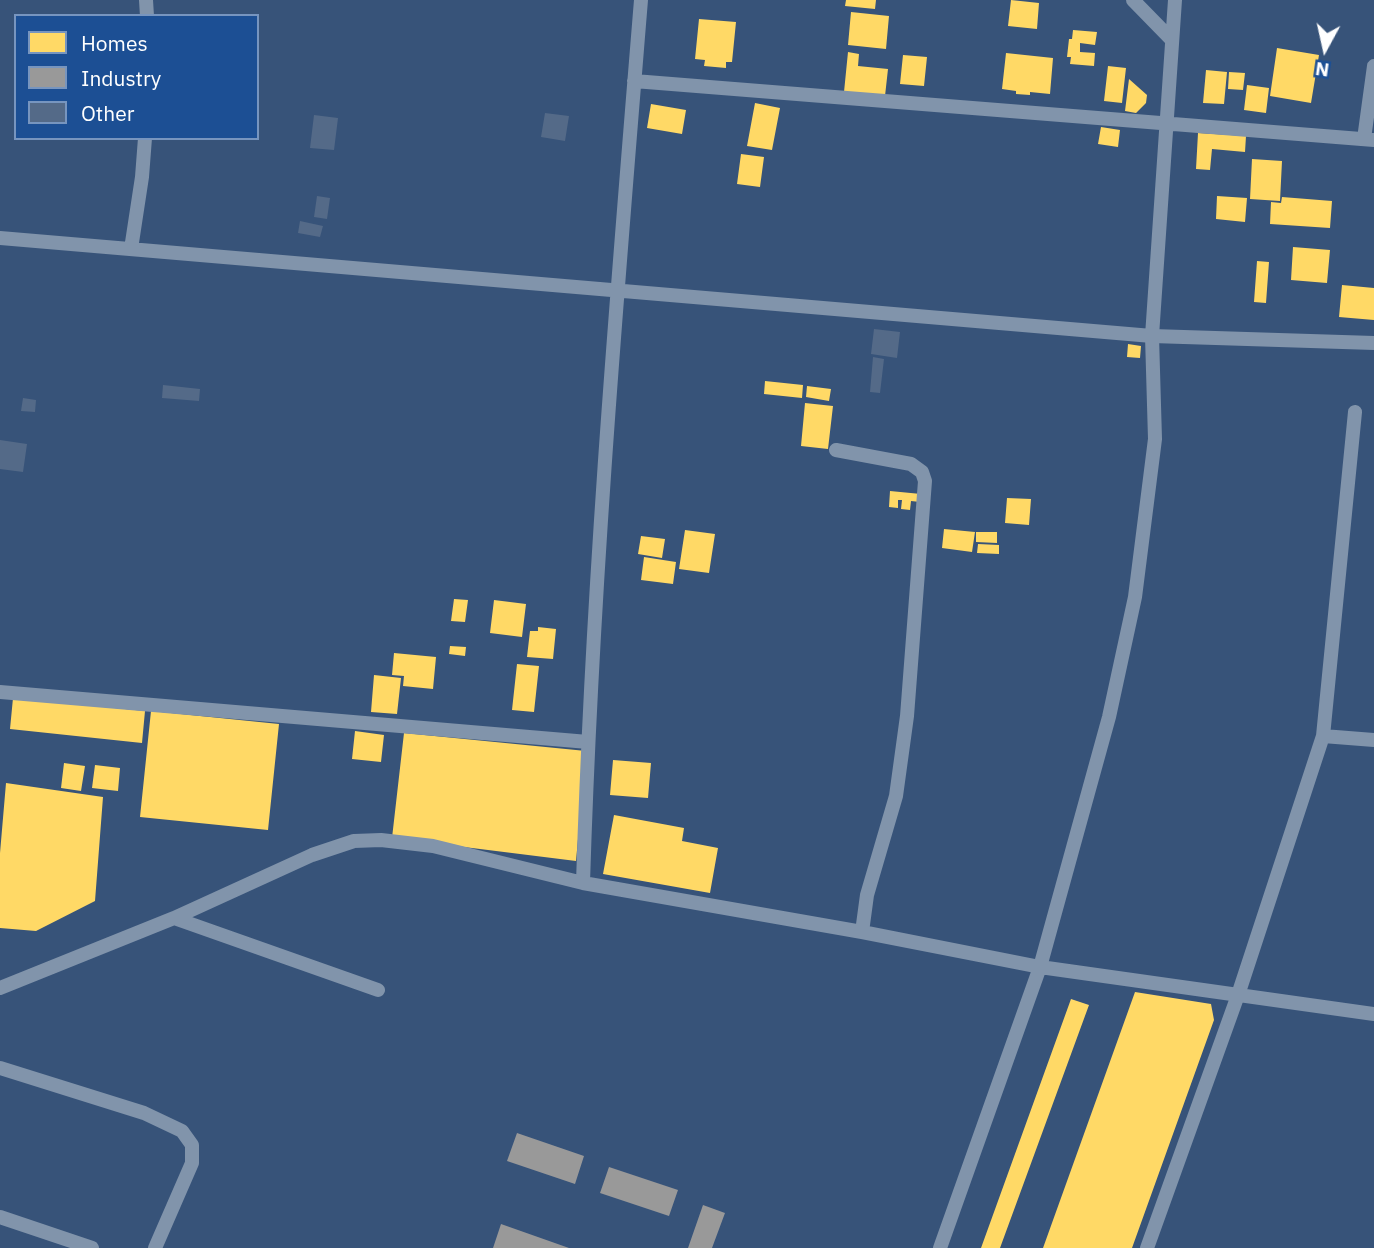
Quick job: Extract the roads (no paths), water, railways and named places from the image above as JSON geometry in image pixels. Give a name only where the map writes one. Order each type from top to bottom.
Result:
[{"type":"street","points":[[583,883],[587,742],[617,290],[641,0]]},
{"type":"street","points":[[1133,0],[1172,40]]},
{"type":"street","points":[[940,1248],[1040,967],[1109,717],[1135,597],[1155,439],[1152,337],[1175,0]]},
{"type":"street","points":[[634,82],[1369,140],[1374,66]]},
{"type":"street","points":[[131,249],[145,140]]},
{"type":"street","points":[[0,238],[1152,337],[1374,343]]},
{"type":"street","points":[[1147,1248],[1238,995],[1323,736],[1355,412]]},
{"type":"street","points":[[836,450],[911,464],[922,472],[925,481],[907,716],[896,796],[872,876],[862,932]]},
{"type":"street","points":[[0,692],[587,742]]},
{"type":"street","points":[[1323,736],[1374,740]]},
{"type":"street","points":[[0,988],[174,918],[312,855],[354,841],[381,840],[433,846],[583,883],[862,932],[1040,967],[1374,1014]]},
{"type":"street","points":[[174,918],[378,989]]},
{"type":"street","points":[[0,1068],[144,1113],[182,1131],[192,1145],[192,1163],[155,1248]]},
{"type":"street","points":[[0,1217],[92,1248]]}]
